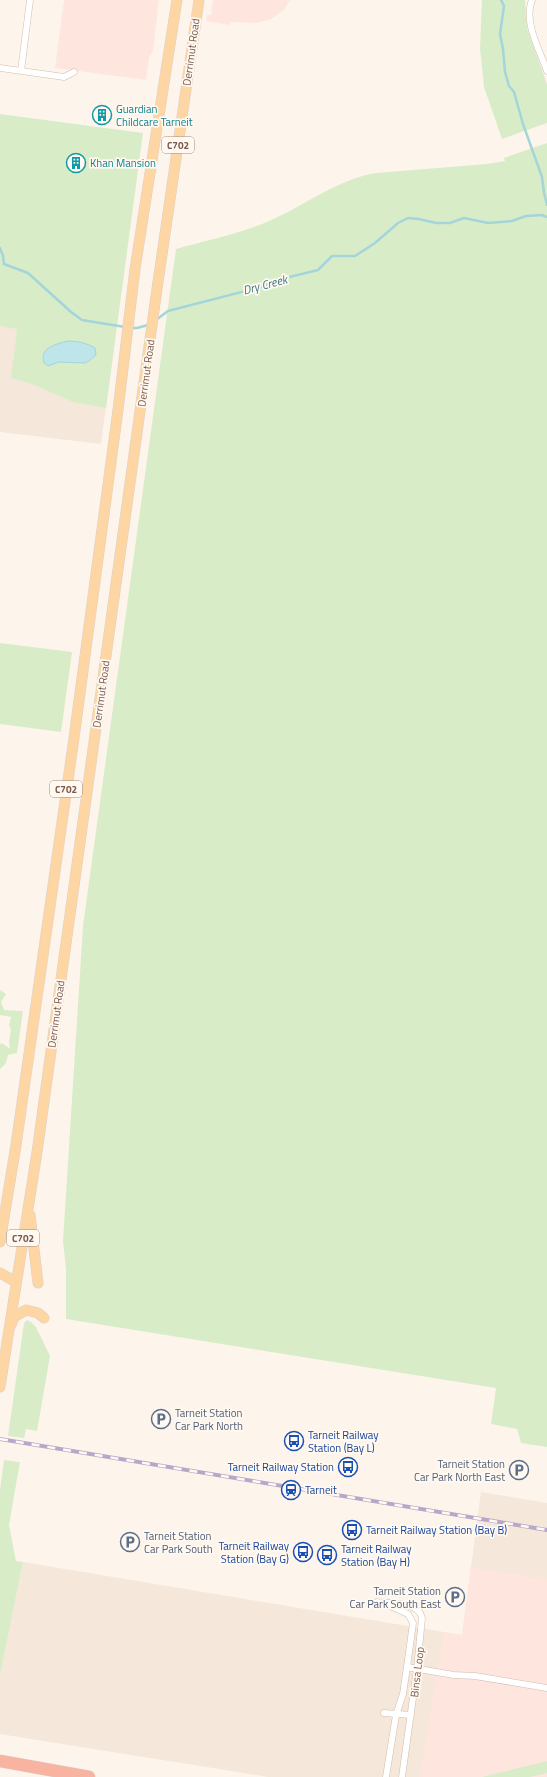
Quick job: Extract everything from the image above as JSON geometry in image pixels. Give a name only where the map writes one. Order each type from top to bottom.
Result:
[{"type":"highway","points":[[0,1761],[89,1777]]},
{"type":"main road","name":"Derrimut Road","points":[[0,1242],[16,1145],[75,730],[133,285],[177,0]]},
{"type":"main road","name":"Derrimut Road","points":[[0,1386],[28,1205],[199,0]]},
{"type":"main road","points":[[28,1205],[38,1283]]},
{"type":"main road","points":[[0,1272],[18,1270]]},
{"type":"main road","points":[[0,1272],[16,1282]]},
{"type":"main road","points":[[9,1331],[14,1317],[22,1311],[26,1310],[38,1313],[44,1318]]},
{"type":"street","points":[[21,71],[30,0]]},
{"type":"street","points":[[532,0],[530,11],[531,26],[547,71]]},
{"type":"street","points":[[0,68],[64,77],[74,72]]},
{"type":"street","name":"Binsa Loop","points":[[402,1777],[422,1626],[421,1613],[412,1607],[377,1602],[403,1611],[411,1619],[412,1632],[408,1667]]},
{"type":"street","points":[[386,1777],[396,1716],[403,1694],[408,1667],[547,1688]]},
{"type":"street","points":[[384,1713],[396,1716],[411,1715]]},
{"type":"shaded area","points":[[64,0],[159,0],[153,51],[149,57],[146,80],[55,68]]},
{"type":"shaded area","points":[[213,0],[290,0],[284,10],[271,19],[256,23],[231,22],[230,25],[206,21],[207,15],[211,15]]},
{"type":"shaded area","points":[[0,326],[115,340],[101,444],[0,432]]},
{"type":"shaded area","points":[[481,1492],[547,1503],[547,1777],[268,1777],[0,1734],[0,1676],[23,1562],[462,1635]]},
{"type":"shaded area","points":[[471,1567],[547,1580],[547,1777],[420,1777],[444,1633],[462,1635]]},
{"type":"green space","points":[[482,0],[525,0],[527,28],[547,84],[547,123],[502,139],[484,87],[480,48]]},
{"type":"green space","points":[[0,114],[143,133],[106,408],[73,402],[32,384],[11,378],[17,329],[0,326]]},
{"type":"green space","points":[[547,143],[547,1447],[521,1443],[517,1429],[491,1424],[496,1388],[66,1319],[66,1269],[63,1241],[83,926],[176,249],[230,235],[262,224],[290,211],[332,188],[361,177],[376,173],[487,164],[505,161],[504,158]]},
{"type":"green space","points":[[0,643],[72,652],[61,732],[0,724]]},
{"type":"green space","points":[[0,990],[6,994],[1,1002],[4,1010],[23,1011],[17,1053],[8,1055],[6,1063],[0,1069],[0,1044],[2,1043],[10,1049],[9,1041],[11,1030],[9,1025],[11,1017],[0,1015]]},
{"type":"green space","points":[[27,1320],[36,1327],[50,1356],[37,1431],[26,1429],[24,1438],[8,1436],[24,1323]]},
{"type":"green space","points":[[4,1460],[20,1462],[9,1525],[16,1561],[23,1562],[0,1676],[0,1490]]},
{"type":"green space","points":[[547,1761],[547,1773],[530,1777],[482,1777]]},
{"type":"water","points":[[68,341],[75,341],[92,346],[95,348],[96,355],[85,363],[59,362],[48,366],[44,363],[43,358],[46,350],[54,345]]},
{"type":"waterway","points":[[501,0],[504,6],[500,34],[505,72],[509,86],[514,92],[523,124],[542,177],[547,205]]},
{"type":"waterway","name":"Dry Creek","points":[[156,320],[168,311],[261,287],[277,280],[318,270],[332,256],[355,256],[375,243],[398,223],[408,218],[436,223],[450,223],[464,218],[488,223],[512,221],[526,216],[542,215],[547,217]]},
{"type":"waterway","name":"Dry Creek","points":[[0,248],[4,264],[28,273],[82,320],[125,327]]},
{"type":"waterway","name":"Dry Creek","points":[[130,328],[148,325]]},
{"type":"railway","points":[[0,1439],[547,1530]]},
{"type":"place","name":"Guardian Childcare Tarneit","points":[[102,115]]},
{"type":"place","name":"Khan Mansion","points":[[76,163]]},
{"type":"place","name":"Tarneit Station Car Park North","points":[[161,1419]]},
{"type":"place","name":"Tarneit Railway Station (Bay L)","points":[[294,1441]]},
{"type":"place","name":"Tarneit Railway Station","points":[[348,1467]]},
{"type":"place","name":"Tarneit Station Car Park North East","points":[[519,1470]]},
{"type":"place","name":"Tarneit","points":[[291,1490]]},
{"type":"place","name":"Tarneit Railway Station (Bay B)","points":[[352,1530]]},
{"type":"place","name":"Tarneit Station Car Park South","points":[[130,1542]]},
{"type":"place","name":"Tarneit Railway Station (Bay G)","points":[[303,1552]]},
{"type":"place","name":"Tarneit Railway Station (Bay H)","points":[[327,1555]]},
{"type":"place","name":"Tarneit Station Car Park South East","points":[[455,1597]]}]
